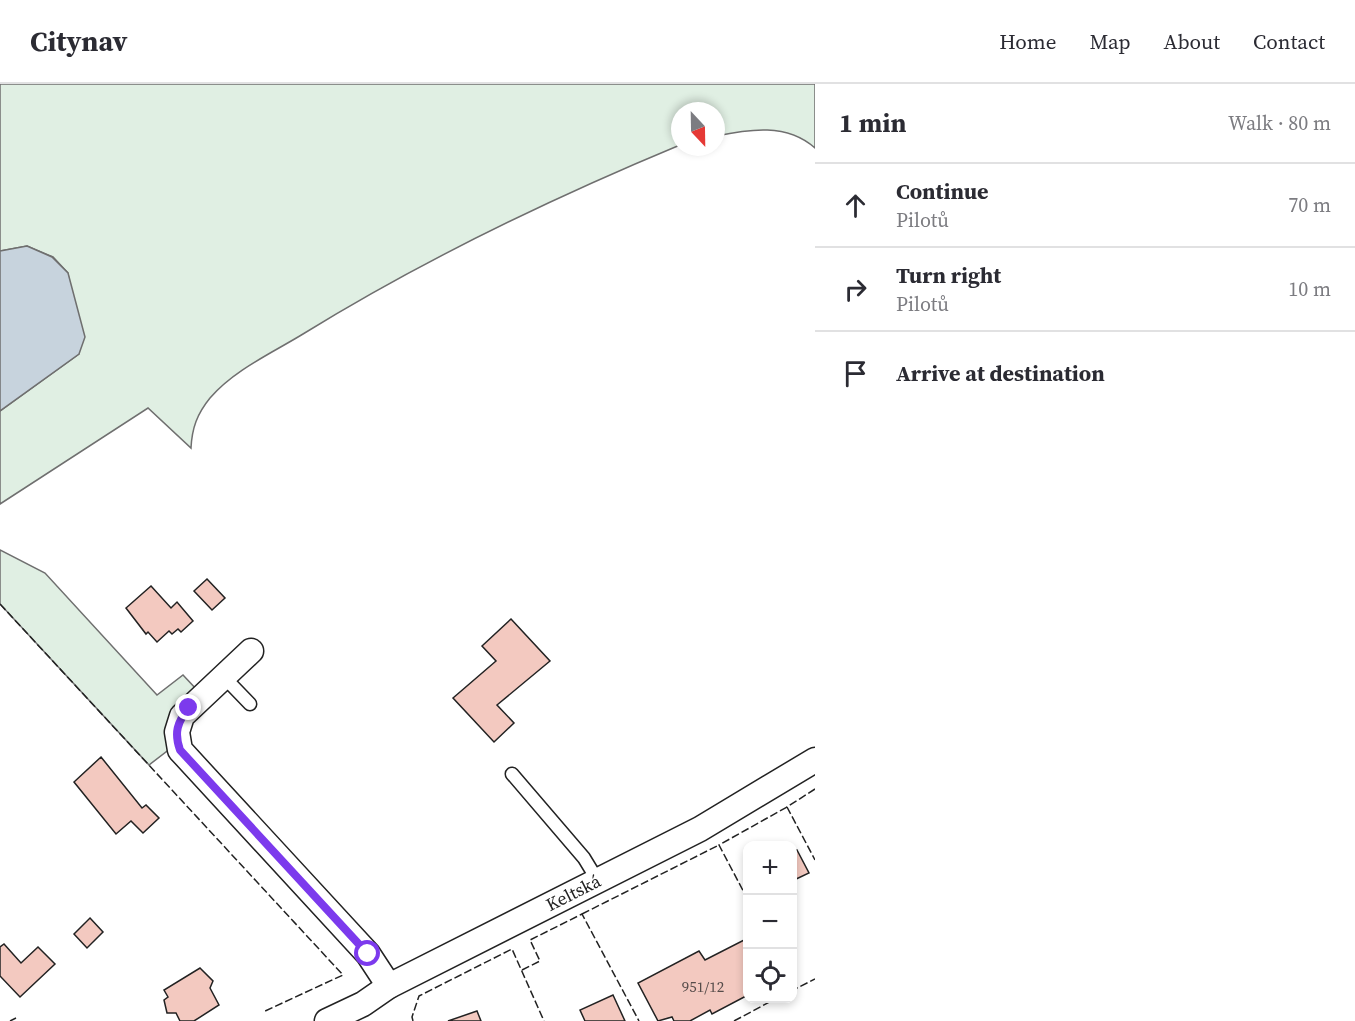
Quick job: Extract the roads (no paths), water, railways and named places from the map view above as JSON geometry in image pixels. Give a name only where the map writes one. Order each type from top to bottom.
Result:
[{"type":"street","points":[[250,651],[182,716],[177,732],[180,750],[368,954],[389,986]]},
{"type":"street","name":"Keltská","points":[[327,1021],[367,1012],[389,986],[700,829],[815,760]]},
{"type":"lane","points":[[223,676],[250,704]]},
{"type":"lane","points":[[512,774],[584,858],[598,880]]}]
